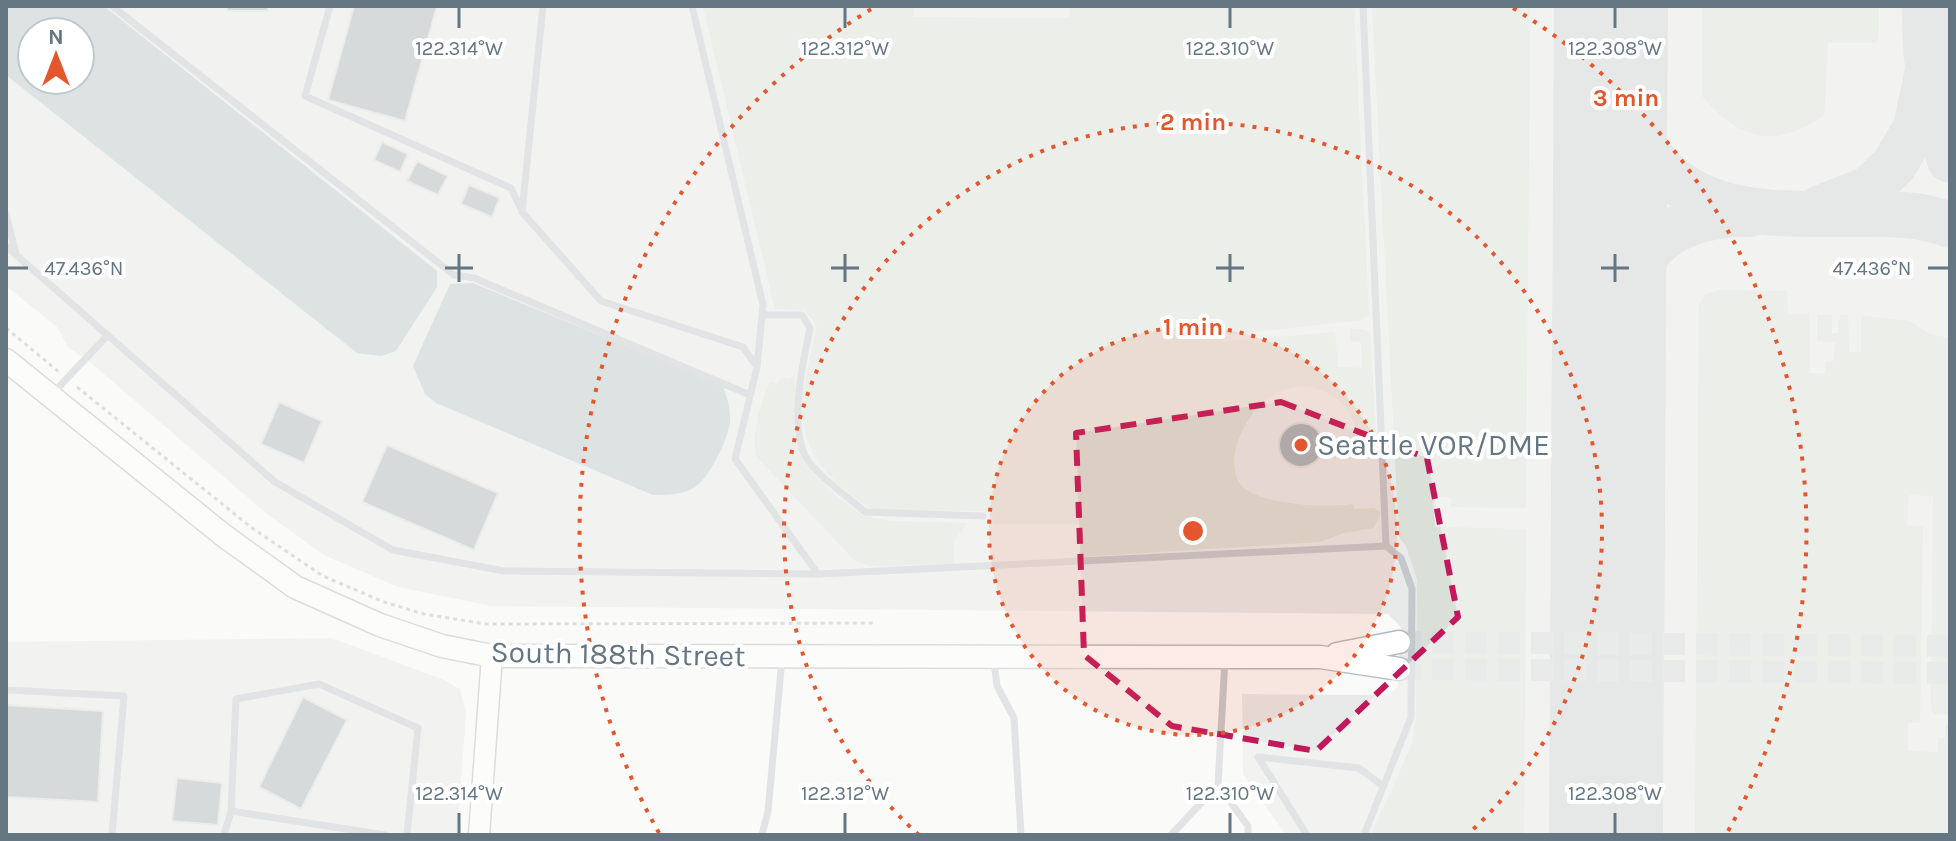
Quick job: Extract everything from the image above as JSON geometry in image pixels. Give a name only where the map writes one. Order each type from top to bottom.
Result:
[{"type":"main road","name":"South 188th Street","points":[[6,360],[223,535],[295,587],[380,625],[442,646],[492,656],[1320,657],[1399,669]]},
{"type":"main road","name":"South 188th Street","points":[[1320,657],[1399,642]]},
{"type":"street","points":[[479,835],[492,656]]},
{"type":"lane","points":[[112,6],[454,275],[474,278],[750,395]]},
{"type":"lane","points":[[330,6],[305,96],[511,188],[522,212],[601,301],[743,347],[757,367]]},
{"type":"lane","points":[[522,212],[543,6]]},
{"type":"lane","points":[[692,6],[763,305],[757,367],[735,459],[818,574]]},
{"type":"lane","points":[[1363,6],[1386,546]]},
{"type":"lane","points":[[6,214],[16,254]]},
{"type":"lane","points":[[6,246],[275,482],[393,550],[504,571],[818,574],[1386,546],[1401,558],[1412,589],[1411,717],[1364,835]]},
{"type":"lane","points":[[762,315],[802,315],[810,328],[799,375],[799,437],[808,461],[865,512],[983,516]]},
{"type":"lane","points":[[51,395],[108,335]]},
{"type":"lane","points":[[762,835],[768,811],[782,656]]},
{"type":"lane","points":[[994,657],[997,686],[1014,718],[1021,835]]},
{"type":"lane","points":[[1225,657],[1218,785],[1248,826],[1248,835]]},
{"type":"lane","points":[[224,835],[231,811],[236,699],[319,684],[418,728],[407,835]]},
{"type":"lane","points":[[6,690],[124,696],[112,835]]},
{"type":"lane","points":[[1307,835],[1258,757],[1359,768],[1383,786]]},
{"type":"lane","points":[[1171,835],[1218,785]]},
{"type":"lane","points":[[231,811],[385,835]]},
{"type":"highlighted area","points":[[1281,402],[1427,458],[1458,617],[1316,751],[1172,726],[1084,655],[1076,433]]},
{"type":"shaded area","points":[[6,6],[1950,6],[1950,835],[1286,835],[1243,774],[1242,694],[1390,695],[1398,686],[1401,627],[1388,614],[492,606],[398,587],[324,555],[266,513],[91,363],[68,347],[57,327],[6,286]]},
{"type":"shaded area","points":[[6,6],[104,6],[437,271],[437,287],[396,351],[381,356],[357,353],[33,96],[96,96],[96,16],[16,16],[16,83],[6,75]]},
{"type":"shaded area","points":[[703,6],[914,6],[914,17],[1069,18],[1070,6],[1354,6],[1369,315],[1362,320],[1228,335],[1221,342],[1335,332],[1338,367],[1362,368],[1361,342],[1350,341],[1350,329],[1363,329],[1370,333],[1377,451],[1359,456],[1357,431],[1347,409],[1334,397],[1310,387],[1287,389],[1267,399],[1240,435],[1235,456],[1236,474],[1244,488],[1254,494],[1296,504],[1352,504],[1355,509],[1374,508],[1381,513],[1374,528],[1344,533],[1320,542],[1080,557],[1079,524],[993,524],[992,511],[875,510],[857,499],[822,467],[811,449],[805,430],[804,391],[817,326],[804,310],[775,309]]},
{"type":"shaded area","points":[[1372,6],[1530,6],[1526,508],[1451,507],[1451,497],[1433,497],[1435,527],[1526,529],[1524,835],[1371,835],[1412,744],[1416,720],[1417,579],[1406,546],[1399,537]]},
{"type":"shaded area","points":[[1702,6],[1879,6],[1879,38],[1875,43],[1828,43],[1824,115],[1789,133],[1758,135],[1730,122],[1702,96]]},
{"type":"shaded area","points":[[473,283],[723,386],[730,413],[729,429],[706,476],[690,490],[653,495],[436,403],[425,394],[413,366],[450,284]]},
{"type":"shaded area","points":[[1717,290],[1787,291],[1788,314],[1809,314],[1810,373],[1825,373],[1825,362],[1834,361],[1835,343],[1817,341],[1817,315],[1832,315],[1832,333],[1838,333],[1840,315],[1848,315],[1849,352],[1861,352],[1861,319],[1864,316],[1910,321],[1929,334],[1950,338],[1950,715],[1935,714],[1931,710],[1933,496],[1909,495],[1907,525],[1923,527],[1920,723],[1908,723],[1908,751],[1938,752],[1938,738],[1945,738],[1945,725],[1950,725],[1950,835],[1695,835],[1699,305],[1705,295]]},
{"type":"shaded area","points":[[795,376],[794,437],[803,462],[836,496],[863,516],[890,521],[967,523],[954,541],[954,564],[871,566],[855,561],[756,456],[758,418],[770,382],[776,385],[782,377],[788,379]]},
{"type":"shaded area","points":[[331,638],[442,679],[460,689],[466,713],[457,835],[6,835],[6,642]]},
{"type":"building","points":[[227,6],[268,6],[268,11],[227,11]]},
{"type":"building","points":[[354,6],[437,6],[405,121],[328,100]]},
{"type":"building","points":[[382,142],[408,154],[400,172],[374,160]]},
{"type":"building","points":[[417,161],[448,176],[438,195],[407,181]]},
{"type":"building","points":[[469,185],[500,198],[492,217],[461,204]]},
{"type":"building","points":[[279,402],[322,421],[304,463],[261,444]]},
{"type":"building","name":"Seattle VOR/DME","points":[[1301,423],[1316,430],[1323,445],[1316,460],[1301,467],[1286,460],[1279,445],[1286,430]]},
{"type":"building","points":[[387,445],[498,493],[474,550],[362,502]]},
{"type":"building","points":[[303,697],[347,720],[301,809],[259,787]]},
{"type":"building","points":[[6,705],[103,711],[98,802],[6,797]]},
{"type":"building","points":[[177,778],[222,783],[218,825],[172,821]]},
{"type":"taxiway","points":[[1925,6],[1930,84],[1950,160]]},
{"type":"taxiway","points":[[1611,69],[1644,147],[1672,178],[1695,194],[1747,210],[1906,215],[1950,225]]},
{"type":"taxiway","points":[[1821,208],[1869,189],[1894,165],[1916,128],[1928,70]]},
{"type":"taxiway","points":[[1609,325],[1630,277],[1658,242],[1676,229],[1697,221],[1721,215],[1750,214]]},
{"type":"runway","points":[[1606,835],[1611,6]]},
{"type":"tunnel","points":[[1399,642],[1950,646]]},
{"type":"tunnel","points":[[1399,669],[1950,673]]},
{"type":"place","name":"Seattle VOR/DME","points":[[1301,445]]}]
